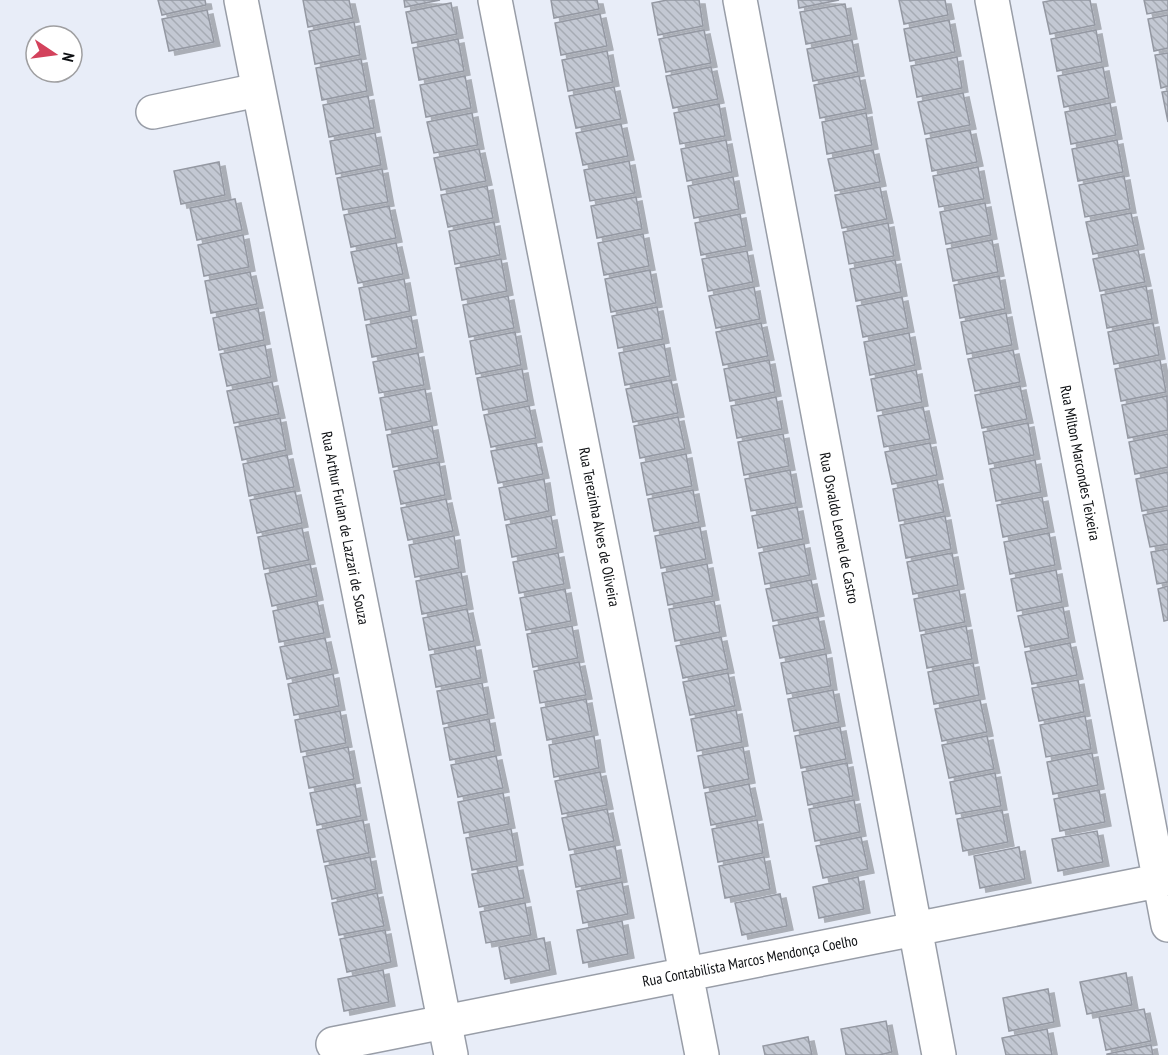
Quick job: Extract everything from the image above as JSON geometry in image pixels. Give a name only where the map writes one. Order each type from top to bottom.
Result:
[{"type":"street","name":"Rua Arthur Furlan de Lazzari de Souza","points":[[241,0],[451,1055]]},
{"type":"street","name":"Rua Terezinha Alves de Oliveira","points":[[495,0],[702,1055]]},
{"type":"street","name":"Rua Osvaldo Leonel de Castro","points":[[740,0],[939,1055]]},
{"type":"street","name":"Rua Milton Marcondes Teixeira","points":[[992,0],[1164,880],[1168,925]]},
{"type":"street","points":[[153,112],[258,90]]},
{"type":"street","name":"Rua Contabilista Marcos Mendonça Coelho","points":[[333,1044],[1164,880]]},
{"type":"building","points":[[158,0],[205,0],[206,5],[162,15]]},
{"type":"building","points":[[303,0],[349,0],[353,18],[308,27]]},
{"type":"building","points":[[404,0],[440,0],[405,7]]},
{"type":"building","points":[[551,0],[597,0],[599,9],[554,18]]},
{"type":"building","points":[[667,0],[699,0],[703,26],[658,35],[652,3]]},
{"type":"building","points":[[798,0],[839,0],[799,8]]},
{"type":"building","points":[[899,0],[945,0],[948,15],[904,24]]},
{"type":"building","points":[[1090,0],[1095,25],[1050,34],[1043,2]]},
{"type":"building","points":[[1144,0],[1168,0],[1168,10],[1147,14]]},
{"type":"building","points":[[451,3],[457,34],[412,43],[406,12]]},
{"type":"building","points":[[845,4],[851,35],[806,44],[800,12]]},
{"type":"building","points":[[207,10],[214,42],[169,51],[162,19]]},
{"type":"building","points":[[600,14],[607,46],[561,55],[555,23]]},
{"type":"building","points":[[1168,15],[1168,48],[1154,51],[1148,19]]},
{"type":"building","points":[[949,20],[955,52],[910,61],[904,29]]},
{"type":"building","points":[[354,22],[360,55],[315,64],[309,31]]},
{"type":"building","points":[[704,30],[711,63],[666,72],[659,39]]},
{"type":"building","points":[[1096,30],[1102,62],[1057,71],[1051,39]]},
{"type":"building","points":[[458,39],[464,71],[419,80],[413,48]]},
{"type":"building","points":[[852,40],[858,72],[813,81],[807,49]]},
{"type":"building","points":[[607,51],[613,82],[568,91],[562,60]]},
{"type":"building","points":[[1168,53],[1168,86],[1161,88],[1155,55]]},
{"type":"building","points":[[957,57],[962,88],[917,97],[911,66]]},
{"type":"building","points":[[361,59],[367,91],[322,100],[316,68]]},
{"type":"building","points":[[711,67],[718,99],[673,108],[666,76]]},
{"type":"building","points":[[1103,67],[1109,98],[1064,107],[1058,76]]},
{"type":"building","points":[[465,76],[471,108],[426,117],[420,85]]},
{"type":"building","points":[[859,76],[866,109],[820,118],[814,85]]},
{"type":"building","points":[[614,87],[621,119],[576,128],[569,96]]},
{"type":"building","points":[[1168,91],[1168,122],[1162,92]]},
{"type":"building","points":[[963,93],[970,125],[925,134],[918,102]]},
{"type":"building","points":[[368,96],[374,128],[329,137],[323,105]]},
{"type":"building","points":[[1110,103],[1116,135],[1071,144],[1065,112]]},
{"type":"building","points":[[719,104],[725,136],[680,144],[674,113]]},
{"type":"building","points":[[472,113],[478,145],[434,153],[427,122]]},
{"type":"building","points":[[866,113],[872,145],[827,154],[822,122]]},
{"type":"building","points":[[621,124],[628,156],[583,165],[576,133]]},
{"type":"building","points":[[970,130],[977,162],[932,171],[926,139]]},
{"type":"building","points":[[375,133],[381,165],[336,174],[330,141]]},
{"type":"building","points":[[726,140],[732,172],[687,181],[681,149]]},
{"type":"building","points":[[1117,140],[1123,172],[1078,181],[1072,149]]},
{"type":"building","points":[[479,149],[486,181],[441,190],[434,158]]},
{"type":"building","points":[[873,150],[880,182],[835,191],[828,159]]},
{"type":"building","points":[[629,161],[635,193],[590,201],[584,170]]},
{"type":"building","points":[[219,162],[225,195],[181,204],[174,171]]},
{"type":"building","points":[[978,167],[984,199],[939,207],[933,176]]},
{"type":"building","points":[[382,169],[388,202],[343,210],[337,178]]},
{"type":"building","points":[[1124,176],[1130,209],[1085,217],[1079,185]]},
{"type":"building","points":[[733,177],[739,209],[694,218],[688,186]]},
{"type":"building","points":[[487,186],[493,218],[448,227],[441,195]]},
{"type":"building","points":[[880,187],[887,219],[842,228],[835,195]]},
{"type":"building","points":[[636,197],[642,229],[597,238],[591,206]]},
{"type":"building","points":[[235,199],[242,230],[197,240],[190,208]]},
{"type":"building","points":[[985,203],[991,235],[946,244],[940,212]]},
{"type":"building","points":[[389,206],[396,238],[351,247],[344,215]]},
{"type":"building","points":[[1131,213],[1138,245],[1093,254],[1086,222]]},
{"type":"building","points":[[740,214],[746,246],[701,255],[695,223]]},
{"type":"building","points":[[494,222],[500,255],[455,264],[449,231]]},
{"type":"building","points":[[888,223],[894,256],[849,264],[843,232]]},
{"type":"building","points":[[643,234],[649,266],[604,275],[598,243]]},
{"type":"building","points":[[243,235],[249,267],[204,276],[198,245]]},
{"type":"building","points":[[992,240],[998,272],[953,281],[947,249]]},
{"type":"building","points":[[396,243],[403,274],[358,283],[351,252]]},
{"type":"building","points":[[1138,250],[1145,282],[1100,291],[1093,259]]},
{"type":"building","points":[[747,251],[753,282],[708,291],[702,259]]},
{"type":"building","points":[[501,259],[507,291],[462,300],[456,268]]},
{"type":"building","points":[[895,260],[901,292],[856,301],[850,269]]},
{"type":"building","points":[[650,270],[656,303],[611,312],[605,279]]},
{"type":"building","points":[[250,272],[257,304],[211,313],[205,281]]},
{"type":"building","points":[[999,276],[1005,309],[960,318],[954,285]]},
{"type":"building","points":[[404,279],[410,311],[365,320],[359,288]]},
{"type":"building","points":[[1146,286],[1152,319],[1107,328],[1101,295]]},
{"type":"building","points":[[754,287],[760,319],[716,328],[709,296]]},
{"type":"building","points":[[508,296],[514,328],[469,337],[463,305]]},
{"type":"building","points":[[902,297],[908,328],[863,337],[857,306]]},
{"type":"building","points":[[657,307],[663,339],[618,348],[612,316]]},
{"type":"building","points":[[258,308],[264,340],[219,350],[213,318]]},
{"type":"building","points":[[1006,313],[1012,345],[967,354],[961,322]]},
{"type":"building","points":[[411,316],[417,348],[372,357],[366,325]]},
{"type":"building","points":[[761,323],[768,356],[723,365],[716,332]]},
{"type":"building","points":[[1153,323],[1159,355],[1114,364],[1108,332]]},
{"type":"building","points":[[515,332],[521,365],[476,374],[470,341]]},
{"type":"building","points":[[909,333],[915,365],[870,375],[864,342]]},
{"type":"building","points":[[664,344],[670,376],[625,385],[619,353]]},
{"type":"building","points":[[265,345],[271,377],[227,386],[220,354]]},
{"type":"building","points":[[1013,350],[1020,382],[975,391],[968,359]]},
{"type":"building","points":[[418,353],[424,385],[379,393],[373,362]]},
{"type":"building","points":[[769,360],[775,392],[730,401],[724,369]]},
{"type":"building","points":[[1160,360],[1166,392],[1121,401],[1115,369]]},
{"type":"building","points":[[522,369],[528,401],[483,410],[477,378]]},
{"type":"building","points":[[916,370],[922,402],[877,411],[871,379]]},
{"type":"building","points":[[671,380],[678,413],[633,422],[626,389]]},
{"type":"building","points":[[272,382],[279,414],[234,423],[227,391]]},
{"type":"building","points":[[1020,386],[1027,419],[982,428],[975,395]]},
{"type":"building","points":[[425,389],[431,421],[386,430],[380,398]]},
{"type":"building","points":[[1167,396],[1168,430],[1128,438],[1122,405]]},
{"type":"building","points":[[776,397],[782,429],[737,438],[731,406]]},
{"type":"building","points":[[529,406],[536,438],[491,447],[484,415]]},
{"type":"building","points":[[923,407],[930,439],[884,447],[878,416]]},
{"type":"building","points":[[678,417],[685,449],[640,458],[634,426]]},
{"type":"building","points":[[280,418],[286,450],[242,460],[235,427]]},
{"type":"building","points":[[1028,423],[1034,455],[989,464],[983,432]]},
{"type":"building","points":[[432,426],[438,458],[393,467],[387,435]]},
{"type":"building","points":[[783,434],[789,466],[744,475],[738,442]]},
{"type":"building","points":[[1168,434],[1168,467],[1135,474],[1129,442]]},
{"type":"building","points":[[536,443],[543,474],[498,483],[491,451]]},
{"type":"building","points":[[930,443],[937,475],[892,484],[885,452]]},
{"type":"building","points":[[686,454],[692,486],[647,495],[641,463]]},
{"type":"building","points":[[287,455],[294,487],[249,496],[243,464]]},
{"type":"building","points":[[1035,460],[1041,492],[996,501],[990,469]]},
{"type":"building","points":[[439,462],[445,495],[401,504],[394,471]]},
{"type":"building","points":[[790,470],[796,503],[751,511],[745,479]]},
{"type":"building","points":[[1168,472],[1168,506],[1142,511],[1136,479]]},
{"type":"building","points":[[544,479],[549,511],[505,520],[499,488]]},
{"type":"building","points":[[937,480],[944,512],[899,521],[893,489]]},
{"type":"building","points":[[693,490],[699,522],[654,531],[648,499]]},
{"type":"building","points":[[295,491],[302,523],[257,533],[250,500]]},
{"type":"building","points":[[1042,497],[1048,528],[1003,537],[997,505]]},
{"type":"building","points":[[446,499],[453,531],[408,540],[401,508]]},
{"type":"building","points":[[797,507],[803,539],[758,548],[752,516]]},
{"type":"building","points":[[1168,510],[1168,544],[1150,547],[1143,515]]},
{"type":"building","points":[[551,516],[557,548],[512,557],[506,525]]},
{"type":"building","points":[[945,516],[951,549],[906,558],[900,525]]},
{"type":"building","points":[[700,527],[706,559],[661,568],[655,536]]},
{"type":"building","points":[[302,528],[309,560],[264,569],[258,537]]},
{"type":"building","points":[[1049,533],[1055,565],[1010,574],[1004,542]]},
{"type":"building","points":[[454,536],[459,568],[415,577],[409,545]]},
{"type":"building","points":[[804,544],[810,575],[765,584],[759,553]]},
{"type":"building","points":[[1168,549],[1168,582],[1157,584],[1151,552]]},
{"type":"building","points":[[558,553],[564,584],[519,593],[513,562]]},
{"type":"building","points":[[952,553],[958,585],[913,594],[907,562]]},
{"type":"building","points":[[310,564],[317,596],[272,606],[265,574]]},
{"type":"building","points":[[707,564],[713,596],[668,605],[662,573]]},
{"type":"building","points":[[1056,570],[1062,602],[1017,611],[1011,579]]},
{"type":"building","points":[[461,572],[467,605],[422,614],[416,581]]},
{"type":"building","points":[[811,580],[818,612],[773,621],[766,589]]},
{"type":"building","points":[[1168,586],[1168,620],[1164,621],[1158,589]]},
{"type":"building","points":[[565,589],[571,621],[526,630],[520,598]]},
{"type":"building","points":[[959,590],[965,622],[920,631],[914,599]]},
{"type":"building","points":[[317,601],[324,633],[279,642],[273,611]]},
{"type":"building","points":[[714,601],[720,632],[675,641],[669,609]]},
{"type":"building","points":[[1063,607],[1069,638],[1025,647],[1018,616]]},
{"type":"building","points":[[467,609],[474,641],[429,650],[423,618]]},
{"type":"building","points":[[818,617],[825,649],[780,658],[773,626]]},
{"type":"building","points":[[572,626],[578,658],[533,667],[527,634]]},
{"type":"building","points":[[966,626],[972,659],[927,668],[921,635]]},
{"type":"building","points":[[721,637],[728,669],[683,678],[676,646]]},
{"type":"building","points":[[325,638],[332,669],[287,679],[280,647]]},
{"type":"building","points":[[1070,643],[1077,675],[1032,684],[1025,652]]},
{"type":"building","points":[[475,646],[481,678],[436,687],[430,655]]},
{"type":"building","points":[[826,654],[831,686],[787,694],[781,663]]},
{"type":"building","points":[[579,662],[586,695],[540,703],[534,671]]},
{"type":"building","points":[[973,663],[979,695],[934,704],[928,672]]},
{"type":"building","points":[[728,673],[735,706],[690,715],[683,682]]},
{"type":"building","points":[[333,674],[339,706],[294,715],[288,684]]},
{"type":"building","points":[[1078,680],[1084,712],[1039,721],[1032,688]]},
{"type":"building","points":[[482,683],[488,714],[443,724],[437,691]]},
{"type":"building","points":[[833,690],[839,722],[794,731],[788,699]]},
{"type":"building","points":[[586,699],[592,731],[547,740],[541,708]]},
{"type":"building","points":[[980,700],[987,732],[942,741],[935,709]]},
{"type":"building","points":[[736,710],[742,742],[697,751],[691,719]]},
{"type":"building","points":[[340,711],[346,743],[301,752],[295,720]]},
{"type":"building","points":[[1085,716],[1091,749],[1046,757],[1040,725]]},
{"type":"building","points":[[489,719],[495,751],[450,760],[444,728]]},
{"type":"building","points":[[840,727],[846,759],[801,768],[795,736]]},
{"type":"building","points":[[594,736],[599,768],[554,777],[549,745]]},
{"type":"building","points":[[987,736],[994,769],[949,778],[942,745]]},
{"type":"building","points":[[348,747],[354,779],[309,788],[303,757]]},
{"type":"building","points":[[743,747],[749,779],[704,788],[698,756]]},
{"type":"building","points":[[1092,753],[1098,785],[1053,794],[1047,762]]},
{"type":"building","points":[[496,756],[503,788],[458,797],[451,765]]},
{"type":"building","points":[[847,763],[853,796],[808,805],[802,772]]},
{"type":"building","points":[[600,772],[607,805],[562,814],[555,781]]},
{"type":"building","points":[[995,773],[1001,806],[956,814],[950,782]]},
{"type":"building","points":[[355,784],[361,816],[317,825],[310,793]]},
{"type":"building","points":[[749,784],[756,816],[711,825],[705,793]]},
{"type":"building","points":[[1099,790],[1105,822],[1060,831],[1054,799]]},
{"type":"building","points":[[503,793],[509,824],[464,833],[458,802]]},
{"type":"building","points":[[854,800],[860,832],[815,841],[809,809]]},
{"type":"building","points":[[607,809],[614,841],[569,850],[562,818]]},
{"type":"building","points":[[1002,810],[1008,842],[963,851],[957,819]]},
{"type":"building","points":[[363,820],[369,853],[324,862],[317,830]]},
{"type":"building","points":[[757,820],[763,853],[718,862],[712,829]]},
{"type":"building","points":[[511,829],[517,861],[472,870],[466,838]]},
{"type":"building","points":[[1097,831],[1103,862],[1058,871],[1052,839]]},
{"type":"building","points":[[861,837],[868,869],[823,878],[816,846]]},
{"type":"building","points":[[615,846],[621,878],[576,887],[570,855]]},
{"type":"building","points":[[1019,847],[1025,879],[980,888],[974,856]]},
{"type":"building","points":[[370,857],[376,889],[332,899],[325,866]]},
{"type":"building","points":[[764,857],[770,889],[725,898],[719,866]]},
{"type":"building","points":[[517,866],[524,898],[479,907],[472,874]]},
{"type":"building","points":[[858,877],[864,909],[819,918],[813,887]]},
{"type":"building","points":[[622,882],[628,914],[583,923],[577,891]]},
{"type":"building","points":[[377,893],[384,926],[339,935],[332,903]]},
{"type":"building","points":[[780,894],[787,926],[742,935],[735,903]]},
{"type":"building","points":[[525,903],[531,935],[486,943],[480,912]]},
{"type":"building","points":[[622,921],[628,954],[583,963],[577,930]]},
{"type":"building","points":[[385,930],[391,962],[347,972],[340,939]]},
{"type":"building","points":[[544,938],[550,970],[505,979],[499,947]]},
{"type":"building","points":[[383,970],[389,1002],[344,1011],[338,979]]},
{"type":"building","points":[[1126,973],[1132,1005],[1087,1014],[1080,982]]},
{"type":"building","points":[[1048,989],[1054,1022],[1009,1031],[1003,998]]},
{"type":"building","points":[[1144,1009],[1151,1041],[1106,1050],[1099,1017]]},
{"type":"building","points":[[886,1021],[892,1052],[879,1055],[846,1055],[841,1029]]},
{"type":"building","points":[[1047,1029],[1052,1055],[1006,1055],[1002,1038]]},
{"type":"building","points":[[808,1037],[812,1055],[765,1055],[763,1046]]},
{"type":"building","points":[[1151,1045],[1153,1055],[1107,1055],[1107,1054]]}]
